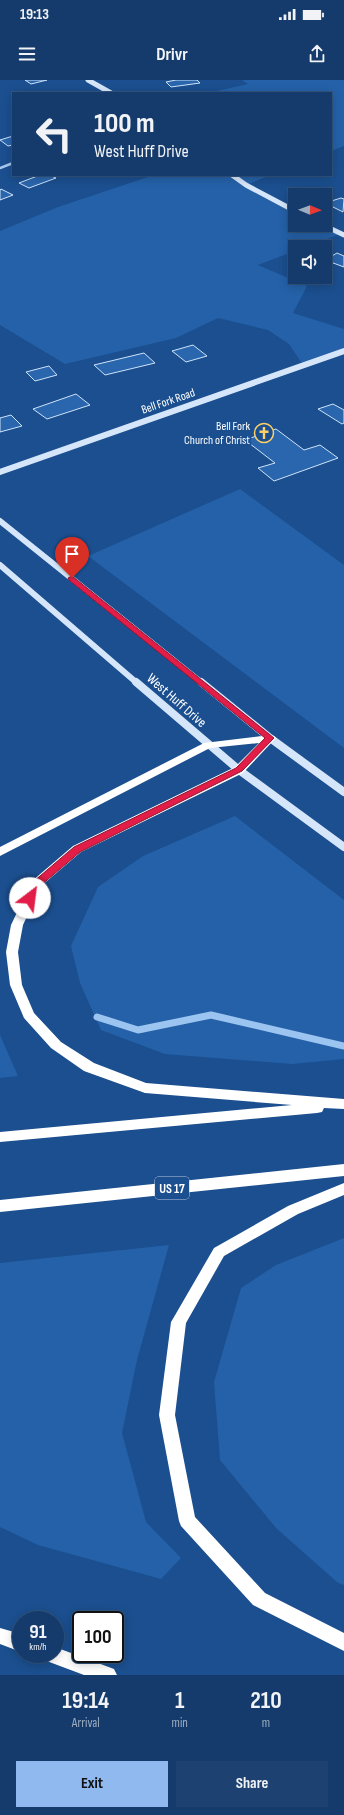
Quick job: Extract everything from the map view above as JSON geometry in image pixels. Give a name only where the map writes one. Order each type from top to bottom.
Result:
[{"type":"highway","points":[[0,852],[208,745],[270,738]]},
{"type":"highway","points":[[270,738],[239,770],[77,849],[36,884],[17,925],[12,952],[16,985],[30,1016],[56,1045],[89,1067],[145,1088],[344,1105]]},
{"type":"highway","points":[[0,1136],[344,1105]]},
{"type":"highway","name":"US 17","points":[[0,1206],[344,1170]]},
{"type":"highway","points":[[344,1189],[293,1210],[219,1252],[179,1322],[167,1416],[187,1521],[259,1599],[344,1642]]},
{"type":"highway","points":[[0,1636],[12,1640]]},
{"type":"highway","points":[[64,1659],[108,1675]]},
{"type":"main road","points":[[88,80],[109,92]]},
{"type":"main road","points":[[233,176],[246,185],[288,207]]},
{"type":"main road","points":[[332,229],[344,235]]},
{"type":"main road","name":"Bell Fork Road","points":[[0,472],[344,351]]},
{"type":"main road","name":"West Huff Drive","points":[[0,521],[270,738],[344,792]]},
{"type":"main road","name":"West Huff Drive","points":[[0,565],[208,745],[239,770],[344,848]]},
{"type":"street","points":[[0,168],[12,163]]},
{"type":"shaded area","points":[[242,80],[344,80],[344,146],[332,151],[332,92],[212,92],[248,84]]},
{"type":"shaded area","points":[[151,176],[268,176],[246,185],[288,207],[288,232],[332,232],[332,230],[340,234],[324,240],[288,240],[288,254],[258,265],[288,278],[288,284],[302,284],[307,286],[293,313],[344,329],[344,349],[303,365],[289,344],[268,330],[218,318],[176,338],[65,364],[0,325],[0,231],[58,207]]},
{"type":"shaded area","points":[[240,489],[344,565],[344,748],[88,556]]},
{"type":"shaded area","points":[[235,816],[344,900],[344,1059],[292,1064],[165,1054],[101,1030],[80,983],[71,946],[98,887],[143,856]]},
{"type":"shaded area","points":[[0,1035],[18,1076],[0,1078]]},
{"type":"shaded area","points":[[344,1238],[344,1585],[338,1583],[276,1528],[220,1460],[214,1382],[241,1288],[276,1265]]},
{"type":"shaded area","points":[[169,1245],[137,1360],[122,1433],[146,1522],[181,1558],[161,1579],[38,1545],[0,1527],[0,1263]]},
{"type":"building","points":[[25,80],[47,80],[31,84]]},
{"type":"building","points":[[176,80],[197,80],[200,83],[171,87],[166,82]]},
{"type":"building","points":[[12,136],[12,145],[8,146],[0,140]]},
{"type":"building","points":[[37,176],[51,176],[56,178],[29,188],[19,183]]},
{"type":"building","points":[[1,189],[13,195],[0,200]]},
{"type":"building","points":[[341,198],[344,199],[343,212],[332,206],[332,201]]},
{"type":"building","points":[[337,253],[344,256],[344,267],[332,263],[332,256]]},
{"type":"building","points":[[193,345],[207,356],[186,362],[172,351]]},
{"type":"building","points":[[144,353],[155,363],[105,375],[94,365]]},
{"type":"building","points":[[49,366],[57,375],[35,381],[26,372]]},
{"type":"building","points":[[76,394],[90,405],[47,419],[33,409]]},
{"type":"building","points":[[333,404],[344,410],[344,423],[342,424],[318,409]]},
{"type":"building","points":[[11,415],[22,426],[0,432],[0,418]]},
{"type":"building","points":[[276,429],[304,450],[320,445],[338,458],[274,481],[258,468],[275,463],[245,440]]},
{"type":"waterway","points":[[97,1017],[138,1030],[211,1015],[344,1046]]},
{"type":"place","name":"Bell Fork Church of Christ","points":[[264,433]]},
{"type":"route","points":[[30,898],[36,884],[77,849],[239,770],[270,738],[72,578]]}]
